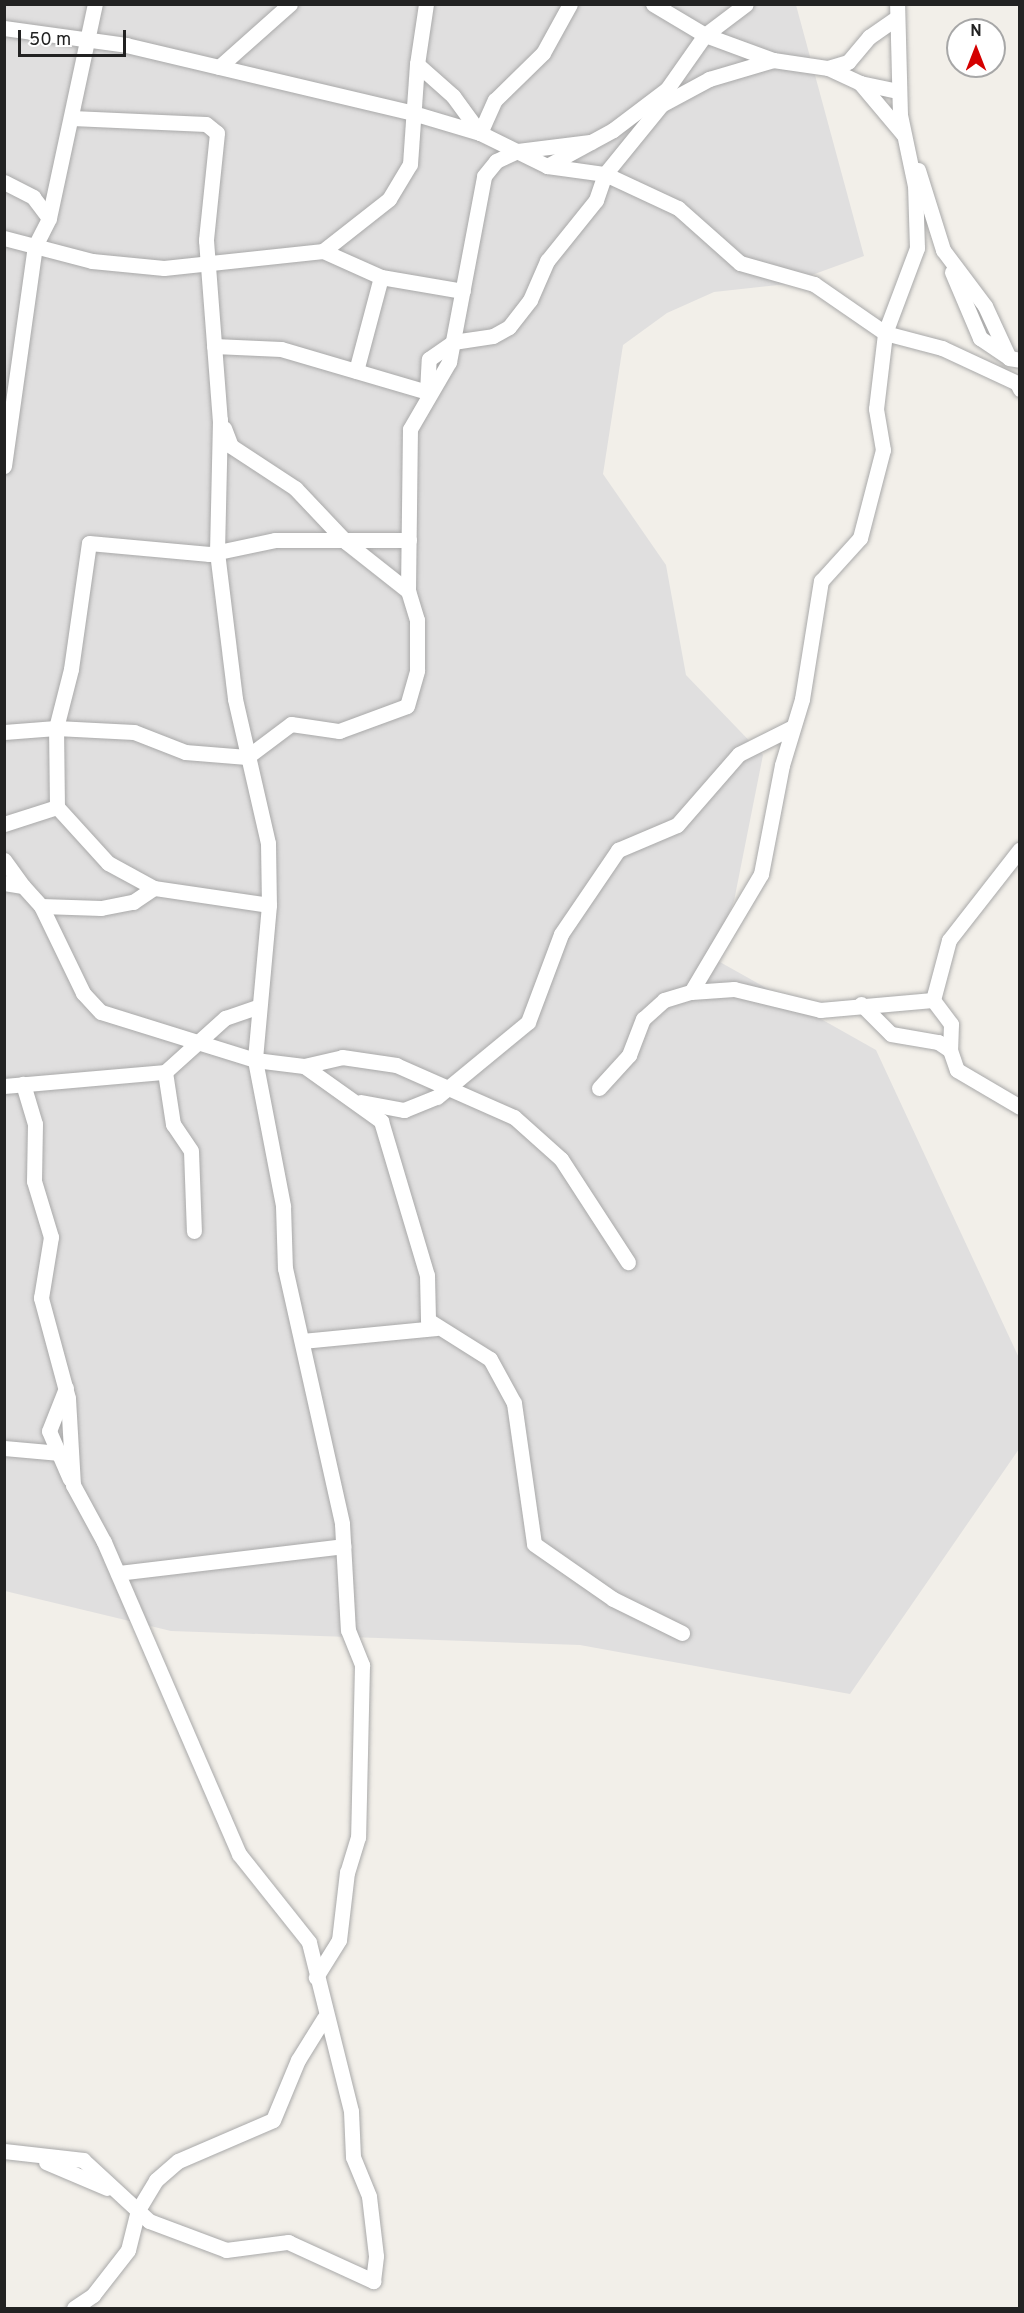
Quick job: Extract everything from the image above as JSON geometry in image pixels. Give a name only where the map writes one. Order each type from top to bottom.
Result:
[{"type":"street","points":[[4,466],[35,246],[49,218],[89,41],[95,4]]},
{"type":"street","points":[[219,67],[290,4]]},
{"type":"street","points":[[323,251],[389,199],[410,164],[417,64],[426,4]]},
{"type":"street","points":[[480,133],[495,100],[543,53],[570,4]]},
{"type":"street","points":[[652,4],[705,35],[772,60],[828,68],[860,84],[898,91]]},
{"type":"street","points":[[546,166],[590,142],[667,88],[705,35],[746,4]]},
{"type":"street","points":[[828,68],[848,62],[869,36],[896,11]]},
{"type":"street","points":[[691,992],[761,874],[791,728],[802,699],[821,581],[860,538],[883,450],[876,409],[885,333],[917,248],[915,186],[904,136],[898,91],[896,11]]},
{"type":"street","points":[[4,28],[89,41],[219,67],[413,113],[480,133],[546,166],[606,174],[678,208],[740,263],[814,284],[885,333],[942,348],[1019,385]]},
{"type":"street","points":[[453,342],[493,336],[509,327],[530,300],[547,261],[596,200],[606,174],[661,105],[709,79],[772,60]]},
{"type":"street","points":[[417,64],[453,96],[480,133]]},
{"type":"street","points":[[860,84],[904,136],[943,250],[980,338],[1014,359],[1019,385]]},
{"type":"street","points":[[72,118],[206,124],[217,133],[207,262],[220,420],[217,552],[247,757],[263,814],[268,905],[255,1060],[283,1206],[285,1268],[330,1459],[343,1546],[348,1630],[362,1665],[358,1837],[347,1872],[339,1940],[316,1977]]},
{"type":"street","points":[[4,732],[56,728],[134,732],[185,752],[247,757],[291,724],[339,731],[406,706],[417,670],[417,620],[408,591],[410,429],[427,392],[449,362],[463,291],[473,213],[484,176],[496,162],[517,151],[590,142]]},
{"type":"street","points":[[4,182],[33,196],[49,218]]},
{"type":"street","points":[[4,238],[92,261],[164,268],[323,251],[381,277],[463,291]]},
{"type":"street","points":[[357,371],[381,277]]},
{"type":"street","points":[[214,346],[281,349],[427,392]]},
{"type":"street","points":[[4,356],[20,362]]},
{"type":"street","points":[[220,420],[231,446],[295,488],[346,542],[408,591]]},
{"type":"street","points":[[268,905],[154,888],[108,863],[57,807],[56,728],[71,669],[88,543],[217,552],[275,540],[346,542],[409,540]]},
{"type":"street","points":[[361,1102],[404,1110],[437,1097],[449,1084],[528,1022],[561,934],[618,850],[677,825],[739,754],[791,728]]},
{"type":"street","points":[[4,824],[57,807]]},
{"type":"street","points":[[933,1000],[949,940],[1020,849]]},
{"type":"street","points":[[4,860],[41,906],[83,993],[101,1012],[196,1044],[255,1060],[304,1066],[342,1057],[396,1065],[449,1084],[514,1117],[561,1159],[628,1262]]},
{"type":"street","points":[[4,883],[23,886]]},
{"type":"street","points":[[41,906],[101,908],[134,902],[154,888]]},
{"type":"street","points":[[599,1088],[629,1055],[643,1019],[664,1000],[691,992],[734,989],[820,1010],[861,1004],[933,1000]]},
{"type":"street","points":[[933,1000],[951,1024],[950,1050],[957,1070],[1020,1107]]},
{"type":"street","points":[[861,1004],[891,1034],[938,1042],[950,1050]]},
{"type":"street","points":[[4,1086],[165,1072],[225,1018],[259,1006]]},
{"type":"street","points":[[304,1066],[361,1102],[381,1121],[427,1275],[428,1320],[436,1328],[490,1359],[514,1403],[534,1544],[613,1599],[682,1633]]},
{"type":"street","points":[[165,1072],[173,1124],[191,1151],[194,1232]]},
{"type":"street","points":[[23,1084],[35,1124],[34,1181],[51,1237],[41,1299],[66,1387],[73,1485]]},
{"type":"street","points":[[302,1341],[436,1328]]},
{"type":"street","points":[[4,2151],[83,2160],[149,2221],[226,2250],[288,2242],[373,2281],[376,2256],[369,2196],[353,2157],[351,2111],[324,2018],[306,1936],[238,1854],[118,1573],[73,1485],[49,1431],[66,1387]]},
{"type":"street","points":[[4,1448],[60,1453]]},
{"type":"street","points":[[118,1573],[343,1546]]},
{"type":"street","points":[[74,2308],[93,2295],[128,2250],[138,2210],[147,2196],[178,2161],[273,2120],[298,2060],[324,2018]]},
{"type":"street","points":[[121,2193],[147,2196]]},
{"type":"shaded area","points":[[5,5],[796,5],[864,256],[787,284],[714,292],[667,313],[623,345],[603,474],[666,565],[686,675],[763,755],[734,901],[711,957],[876,1050],[1019,1358],[1019,1449],[850,1694],[580,1645],[171,1631],[5,1591]]}]
